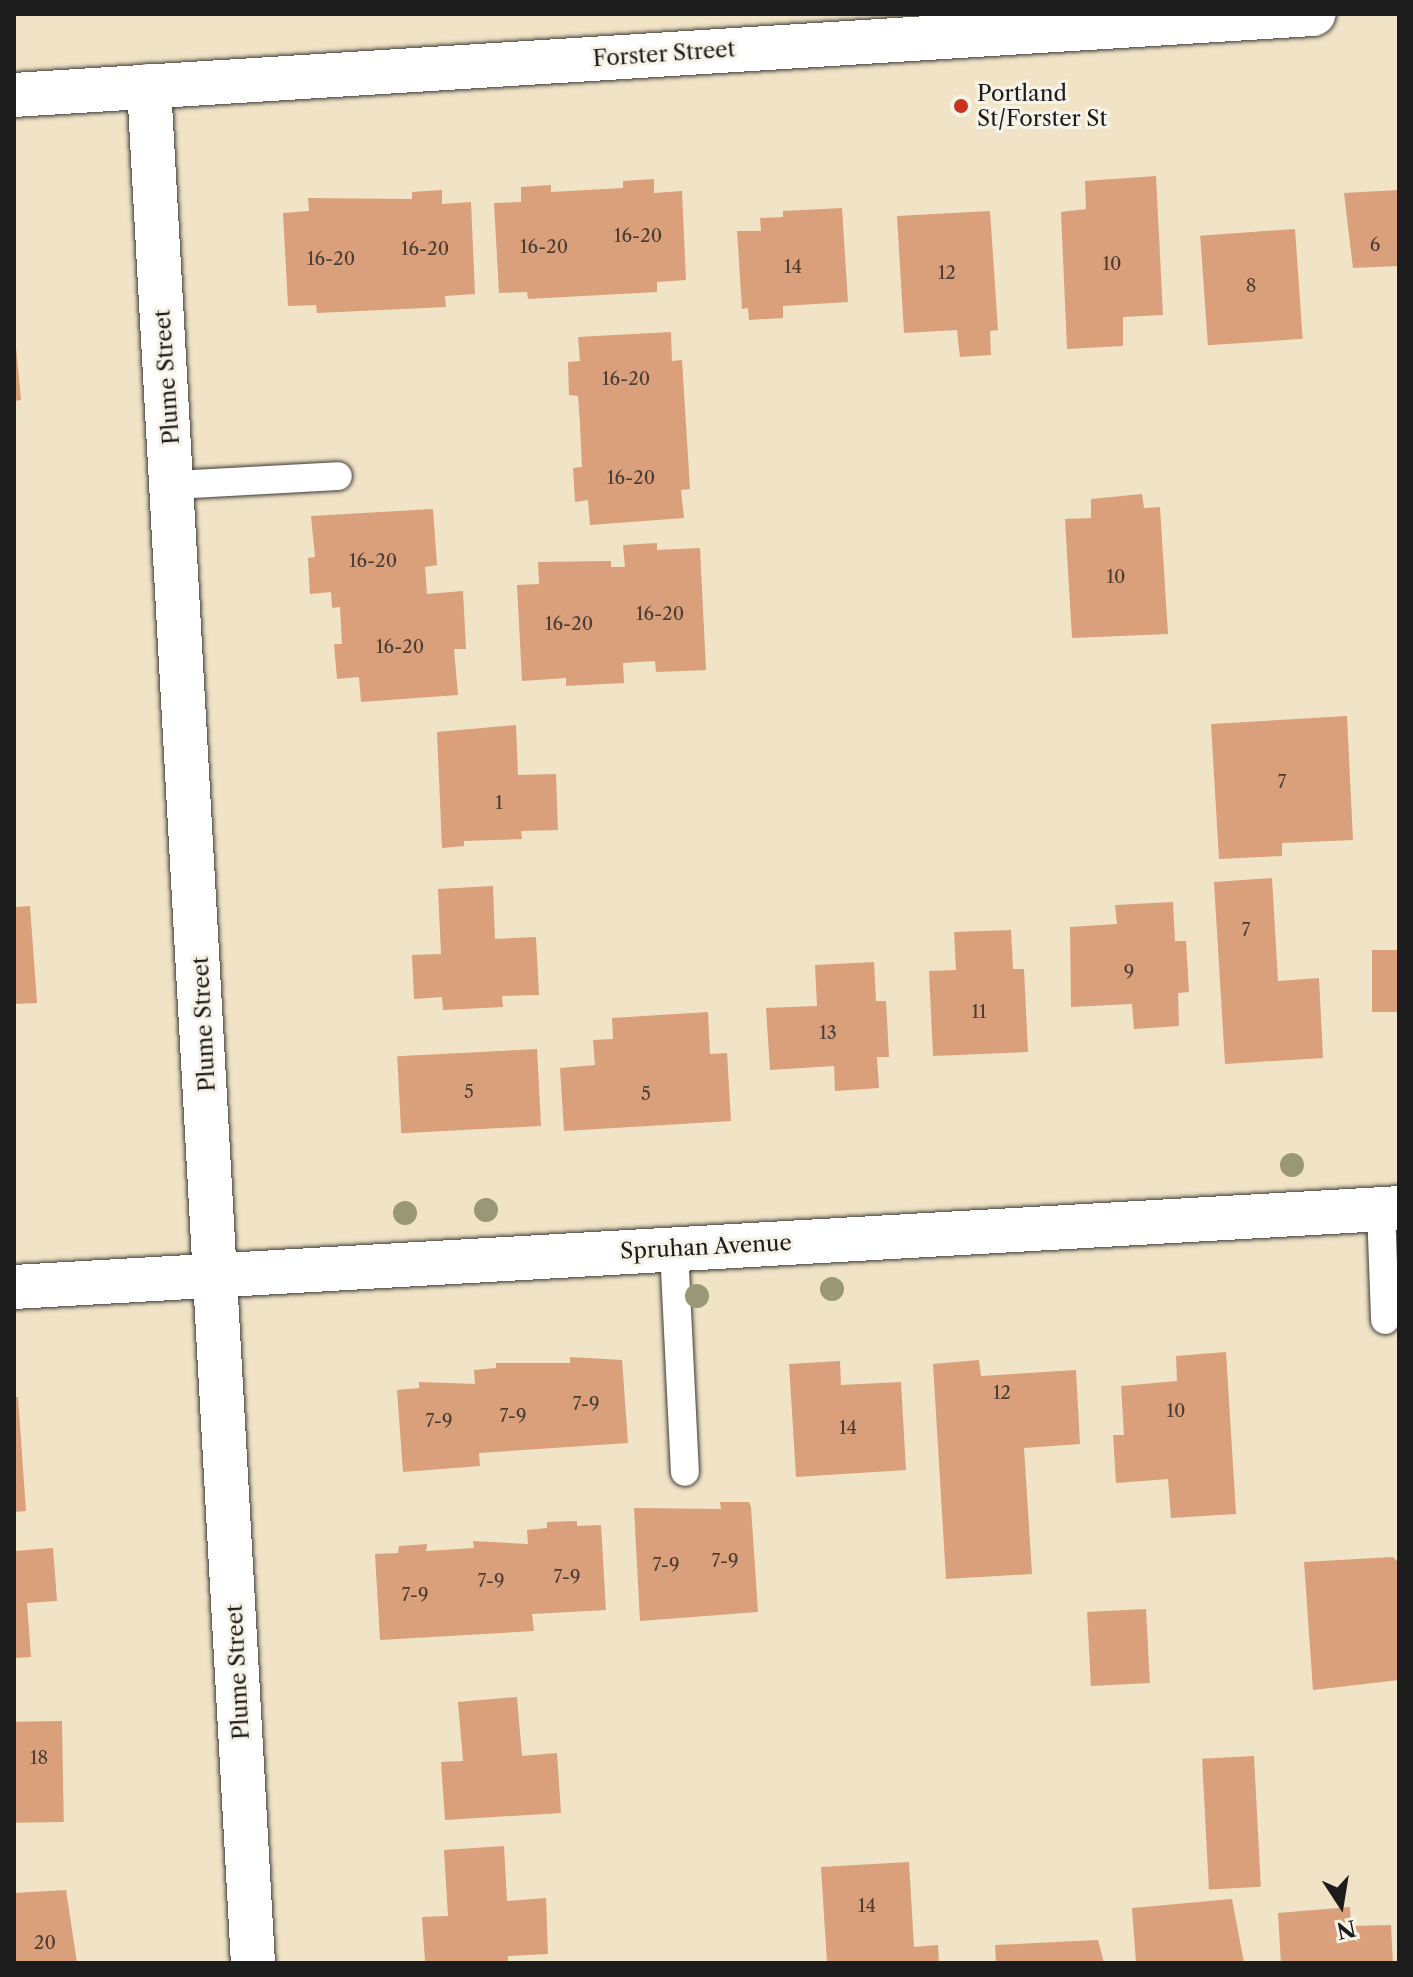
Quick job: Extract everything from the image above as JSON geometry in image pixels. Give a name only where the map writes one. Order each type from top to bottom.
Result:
[{"type":"street","name":"Forster Street","points":[[14,95],[1313,14]]},
{"type":"street","name":"Plume Street","points":[[149,86],[174,485],[253,1963]]},
{"type":"street","name":"Spruhan Avenue","points":[[14,1287],[1390,1208]]},
{"type":"lane","points":[[174,485],[338,476]]},
{"type":"lane","points":[[1385,1320],[1390,1208]]},
{"type":"lane","points":[[674,1249],[685,1472]]},
{"type":"building","points":[[1156,176],[1163,315],[1123,317],[1123,346],[1067,349],[1061,212],[1086,209],[1085,181]]},
{"type":"building","points":[[654,179],[654,193],[682,191],[686,280],[657,282],[657,292],[528,299],[527,292],[499,293],[494,203],[521,202],[521,187],[551,185],[551,192],[623,188],[623,181]]},
{"type":"building","points":[[442,190],[442,204],[471,202],[475,294],[445,296],[446,307],[317,313],[316,305],[288,306],[283,213],[309,211],[308,198],[412,199],[412,192]]},
{"type":"building","points":[[1399,190],[1399,266],[1353,268],[1344,193]]},
{"type":"building","points":[[842,208],[848,302],[783,306],[783,318],[749,320],[748,308],[742,309],[737,231],[761,231],[760,218],[783,217],[783,211]]},
{"type":"building","points":[[990,211],[998,330],[990,331],[991,355],[960,357],[957,330],[904,333],[897,216]]},
{"type":"building","points":[[1295,229],[1303,339],[1208,345],[1200,236]]},
{"type":"building","points":[[14,326],[21,400],[14,401]]},
{"type":"building","points":[[671,332],[672,361],[682,360],[690,489],[681,490],[684,518],[590,525],[588,500],[575,502],[573,468],[582,467],[580,424],[578,396],[569,395],[568,362],[580,361],[578,337]]},
{"type":"building","points":[[1142,494],[1144,508],[1160,507],[1168,634],[1072,638],[1065,519],[1091,518],[1091,499]]},
{"type":"building","points":[[433,509],[437,565],[425,567],[427,594],[463,591],[466,649],[454,649],[458,695],[361,702],[359,677],[337,679],[334,644],[342,644],[340,607],[332,608],[331,592],[310,594],[308,558],[315,557],[311,516]]},
{"type":"building","points":[[657,543],[657,550],[700,548],[706,670],[656,672],[655,661],[623,663],[624,683],[566,686],[566,678],[522,681],[517,585],[539,584],[538,562],[611,561],[611,567],[625,567],[623,545]]},
{"type":"building","points":[[1347,716],[1353,840],[1282,843],[1282,856],[1219,859],[1211,724]]},
{"type":"building","points":[[516,725],[518,775],[556,774],[558,830],[521,831],[522,839],[464,841],[464,846],[442,848],[437,732]]},
{"type":"building","points":[[1272,878],[1278,981],[1319,978],[1323,1058],[1225,1064],[1214,882]]},
{"type":"building","points":[[493,886],[495,939],[536,937],[539,995],[502,996],[503,1007],[443,1010],[442,997],[414,999],[412,955],[441,954],[438,889]]},
{"type":"building","points":[[1173,902],[1175,941],[1186,941],[1189,992],[1178,993],[1179,1026],[1134,1029],[1132,1004],[1071,1007],[1070,927],[1117,924],[1115,905]]},
{"type":"building","points":[[30,906],[37,1003],[14,1004],[14,907]]},
{"type":"building","points":[[1011,930],[1013,969],[1024,969],[1028,1052],[933,1056],[929,971],[956,970],[954,932]]},
{"type":"building","points":[[1372,950],[1399,950],[1399,1012],[1372,1012]]},
{"type":"building","points":[[874,962],[876,1001],[886,1001],[889,1057],[877,1057],[879,1088],[835,1091],[834,1066],[770,1070],[766,1008],[817,1006],[815,965]]},
{"type":"building","points":[[708,1012],[710,1054],[727,1053],[731,1121],[564,1131],[560,1068],[595,1065],[593,1040],[613,1039],[612,1018]]},
{"type":"building","points":[[537,1049],[541,1126],[401,1133],[397,1056]]},
{"type":"building","points":[[1226,1352],[1236,1514],[1171,1518],[1168,1479],[1116,1483],[1113,1435],[1124,1435],[1121,1386],[1177,1381],[1176,1356]]},
{"type":"building","points":[[570,1357],[622,1360],[628,1443],[479,1453],[480,1466],[403,1472],[397,1390],[419,1388],[419,1382],[475,1384],[474,1370],[496,1368],[496,1363],[570,1363]]},
{"type":"building","points":[[979,1360],[981,1376],[1076,1370],[1080,1444],[1024,1448],[1032,1574],[946,1579],[933,1364]]},
{"type":"building","points":[[840,1361],[841,1385],[901,1382],[906,1470],[796,1477],[789,1364]]},
{"type":"building","points":[[14,1397],[18,1397],[26,1511],[14,1512]]},
{"type":"building","points":[[720,1502],[749,1502],[751,1507],[758,1612],[640,1621],[634,1508],[721,1509]]},
{"type":"building","points":[[577,1521],[577,1526],[601,1525],[606,1610],[532,1614],[534,1631],[380,1640],[375,1554],[398,1553],[399,1546],[427,1544],[426,1551],[474,1548],[473,1541],[528,1544],[527,1530],[547,1528],[547,1522]]},
{"type":"building","points":[[53,1548],[57,1601],[27,1603],[31,1657],[14,1658],[14,1551]]},
{"type":"building","points":[[1393,1557],[1399,1563],[1399,1680],[1313,1690],[1304,1562]]},
{"type":"building","points":[[1146,1609],[1150,1683],[1091,1686],[1087,1612]]},
{"type":"building","points":[[517,1697],[522,1756],[557,1753],[561,1813],[445,1820],[441,1762],[463,1761],[458,1702]]},
{"type":"building","points":[[62,1721],[64,1822],[16,1823],[14,1722]]},
{"type":"building","points":[[1254,1756],[1261,1887],[1209,1890],[1202,1759]]},
{"type":"building","points":[[504,1846],[507,1901],[546,1898],[548,1954],[508,1956],[508,1963],[425,1961],[422,1917],[448,1916],[444,1850]]},
{"type":"building","points":[[909,1862],[914,1947],[938,1945],[939,1963],[827,1963],[821,1867]]},
{"type":"building","points":[[66,1890],[77,1963],[14,1963],[14,1893]]},
{"type":"building","points":[[1232,1899],[1244,1963],[1136,1963],[1132,1908]]},
{"type":"building","points":[[1350,1907],[1351,1926],[1391,1925],[1393,1963],[1281,1963],[1278,1913]]},
{"type":"building","points":[[1098,1940],[1104,1963],[996,1963],[995,1945]]},
{"type":"place","name":"Portland St/Forster St","points":[[961,106]]}]
